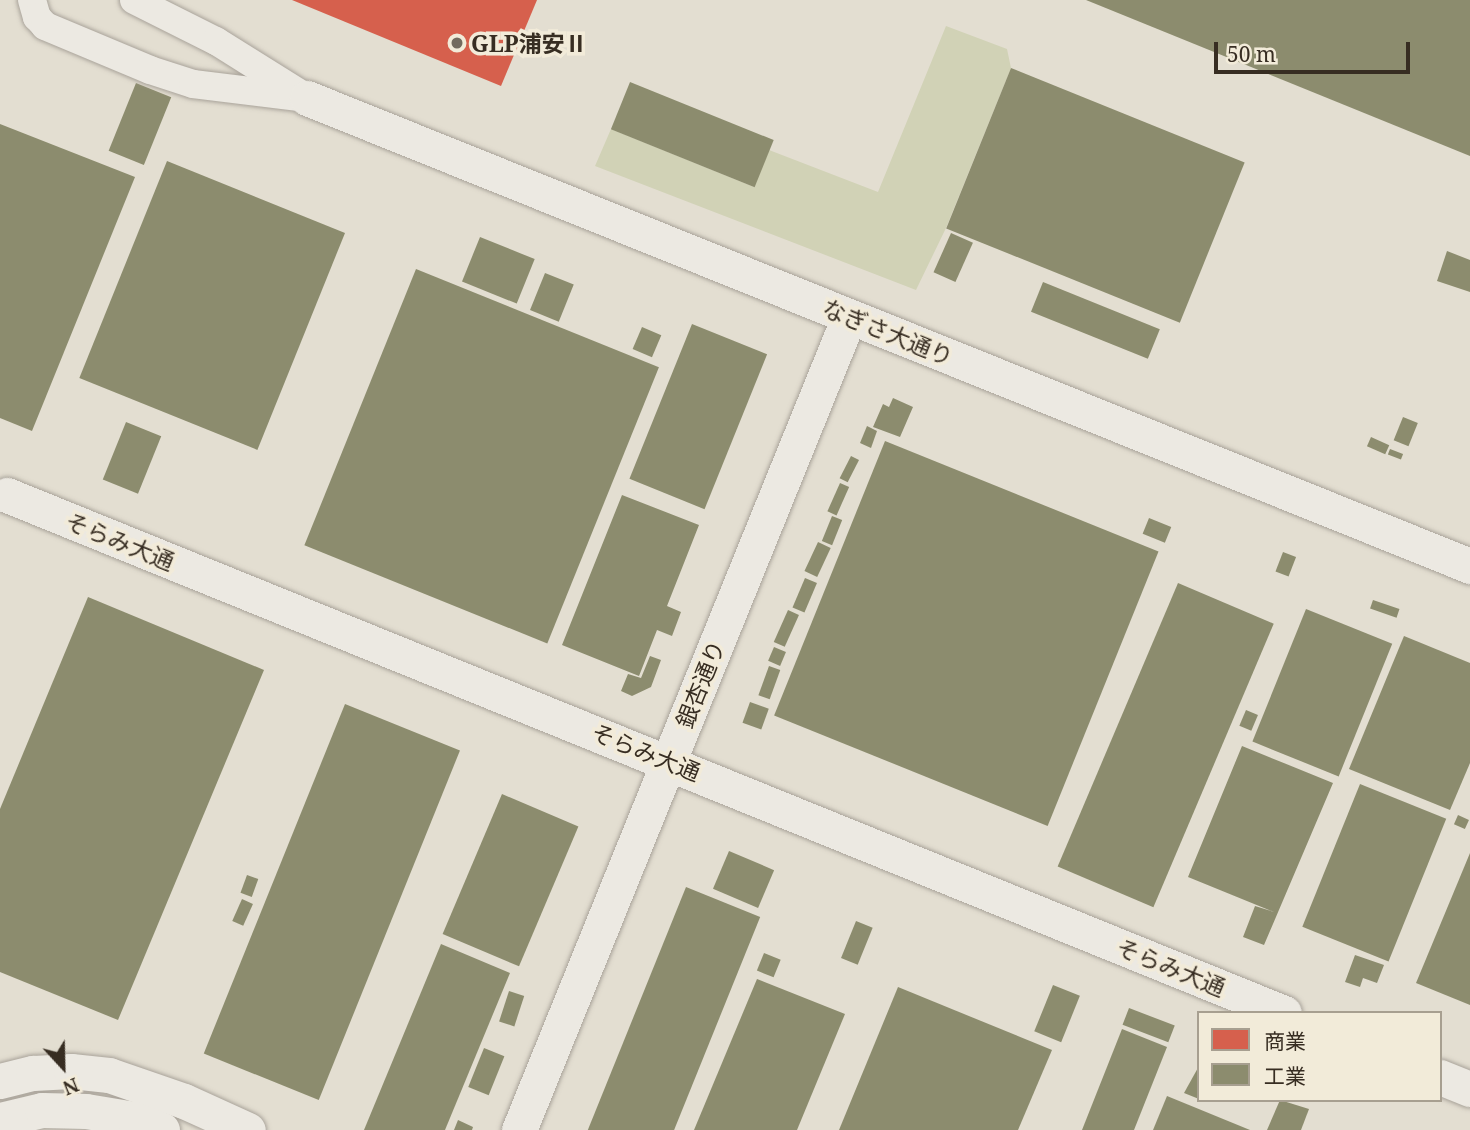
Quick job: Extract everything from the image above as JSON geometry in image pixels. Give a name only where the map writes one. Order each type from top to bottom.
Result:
[{"type":"street","points":[[32,0],[37,17],[45,26],[192,85],[307,98]]},
{"type":"street","points":[[134,0],[216,40],[307,98]]},
{"type":"street","name":"なぎさ大通り","points":[[307,98],[1470,566]]},
{"type":"street","name":"銀杏通り","points":[[519,1130],[849,317]]},
{"type":"street","name":"そらみ大通","points":[[2,493],[669,761],[1279,1011]]},
{"type":"street","points":[[0,1081],[46,1072],[109,1075],[174,1097],[248,1130]]},
{"type":"street","points":[[1442,1078],[1470,1089]]},
{"type":"street","points":[[0,1120],[41,1110],[86,1111],[134,1119],[162,1130]]},
{"type":"green space","points":[[946,26],[1007,49],[1011,68],[946,228],[916,290],[595,166],[611,129],[754,187],[769,150],[878,192]]},
{"type":"building: 商業","name":"GLP浦安Ⅱ","points":[[292,0],[537,0],[501,86]]},
{"type":"building: 工業","points":[[1086,0],[1470,0],[1470,156]]},
{"type":"building: 工業","points":[[1011,68],[1245,162],[1180,323],[946,228]]},
{"type":"building: 工業","points":[[630,82],[774,140],[755,187],[611,129]]},
{"type":"building: 工業","points":[[136,83],[171,97],[144,165],[109,151]]},
{"type":"building: 工業","points":[[0,124],[135,177],[32,431],[0,418]]},
{"type":"building: 工業","points":[[167,161],[345,233],[257,450],[79,378]]},
{"type":"building: 工業","points":[[951,233],[973,243],[955,282],[934,272]]},
{"type":"building: 工業","points":[[480,237],[535,259],[517,304],[462,282]]},
{"type":"building: 工業","points":[[1447,251],[1470,260],[1470,292],[1437,281]]},
{"type":"building: 工業","points":[[416,269],[659,367],[547,643],[304,545]]},
{"type":"building: 工業","points":[[545,273],[574,285],[559,322],[530,310]]},
{"type":"building: 工業","points":[[1043,282],[1160,329],[1148,359],[1031,312]]},
{"type":"building: 工業","points":[[692,324],[767,354],[705,509],[629,479]]},
{"type":"building: 工業","points":[[642,327],[661,335],[652,357],[633,349]]},
{"type":"building: 工業","points":[[893,398],[913,407],[900,437],[873,427],[883,404],[889,407]]},
{"type":"building: 工業","points":[[1403,417],[1418,423],[1408,446],[1394,440]]},
{"type":"building: 工業","points":[[126,422],[161,436],[138,494],[103,479]]},
{"type":"building: 工業","points":[[867,426],[877,431],[871,448],[860,443]]},
{"type":"building: 工業","points":[[1371,437],[1389,445],[1385,454],[1367,446]]},
{"type":"building: 工業","points":[[885,441],[1159,552],[1048,826],[774,715]]},
{"type":"building: 工業","points":[[1390,449],[1403,454],[1401,460],[1388,455]]},
{"type":"building: 工業","points":[[851,456],[859,460],[848,482],[840,478]]},
{"type":"building: 工業","points":[[840,483],[849,487],[837,515],[827,511]]},
{"type":"building: 工業","points":[[622,495],[699,525],[667,606],[681,612],[672,636],[657,630],[639,676],[562,645]]},
{"type":"building: 工業","points":[[832,516],[842,520],[832,545],[822,541]]},
{"type":"building: 工業","points":[[1149,518],[1171,527],[1165,543],[1143,534]]},
{"type":"building: 工業","points":[[818,542],[831,548],[817,577],[804,571]]},
{"type":"building: 工業","points":[[1283,552],[1296,557],[1289,577],[1275,572]]},
{"type":"building: 工業","points":[[805,578],[817,583],[804,613],[792,607]]},
{"type":"building: 工業","points":[[1178,583],[1274,624],[1153,907],[1058,867]]},
{"type":"building: 工業","points":[[88,597],[264,670],[118,1020],[0,972],[0,809]]},
{"type":"building: 工業","points":[[1373,600],[1399,609],[1397,618],[1370,609]]},
{"type":"building: 工業","points":[[1306,609],[1392,644],[1339,776],[1252,742]]},
{"type":"building: 工業","points":[[788,610],[799,615],[785,647],[774,642]]},
{"type":"building: 工業","points":[[1404,636],[1470,663],[1470,763],[1450,810],[1349,769]]},
{"type":"building: 工業","points":[[774,647],[786,652],[780,666],[768,661]]},
{"type":"building: 工業","points":[[650,656],[661,660],[651,687],[632,696],[621,691],[628,674],[641,678]]},
{"type":"building: 工業","points":[[769,666],[780,670],[770,699],[758,695]]},
{"type":"building: 工業","points":[[750,702],[769,709],[761,730],[742,723]]},
{"type":"building: 工業","points":[[345,704],[460,750],[319,1100],[204,1054]]},
{"type":"building: 工業","points":[[1246,710],[1258,715],[1251,731],[1239,726]]},
{"type":"building: 工業","points":[[1242,746],[1333,783],[1264,945],[1243,937],[1255,906],[1274,912],[1188,877]]},
{"type":"building: 工業","points":[[1360,784],[1446,819],[1389,962],[1302,927]]},
{"type":"building: 工業","points":[[502,794],[578,826],[519,966],[443,934]]},
{"type":"building: 工業","points":[[1458,815],[1469,820],[1465,829],[1454,824]]},
{"type":"building: 工業","points":[[729,851],[774,870],[758,908],[713,889]]},
{"type":"building: 工業","points":[[1470,853],[1470,1005],[1416,983]]},
{"type":"building: 工業","points":[[247,875],[258,879],[252,897],[241,893]]},
{"type":"building: 工業","points":[[686,887],[760,917],[674,1130],[588,1130]]},
{"type":"building: 工業","points":[[242,899],[253,904],[243,926],[232,921]]},
{"type":"building: 工業","points":[[856,921],[873,928],[858,965],[841,958]]},
{"type":"building: 工業","points":[[441,944],[510,973],[445,1130],[364,1130]]},
{"type":"building: 工業","points":[[764,953],[781,960],[774,977],[757,971]]},
{"type":"building: 工業","points":[[1355,955],[1384,965],[1377,983],[1363,978],[1360,987],[1345,982]]},
{"type":"building: 工業","points":[[757,979],[845,1014],[797,1130],[694,1130]]},
{"type":"building: 工業","points":[[1053,985],[1080,996],[1061,1042],[1034,1031]]},
{"type":"building: 工業","points":[[898,987],[1052,1050],[1018,1130],[839,1130]]},
{"type":"building: 工業","points":[[509,991],[524,996],[514,1026],[499,1021]]},
{"type":"building: 工業","points":[[1129,1008],[1175,1026],[1168,1042],[1123,1025]]},
{"type":"building: 工業","points":[[1122,1029],[1167,1047],[1134,1130],[1082,1130]]},
{"type":"building: 工業","points":[[484,1048],[504,1056],[489,1095],[468,1087]]},
{"type":"building: 工業","points":[[1197,1070],[1197,1098],[1184,1093]]},
{"type":"building: 工業","points":[[1167,1096],[1250,1130],[1153,1130]]},
{"type":"building: 工業","points":[[1279,1102],[1309,1109],[1301,1130],[1267,1130]]},
{"type":"building: 工業","points":[[458,1120],[473,1127],[472,1130],[454,1130]]},
{"type":"place","name":"GLP浦安Ⅱ","points":[[457,43]]}]
